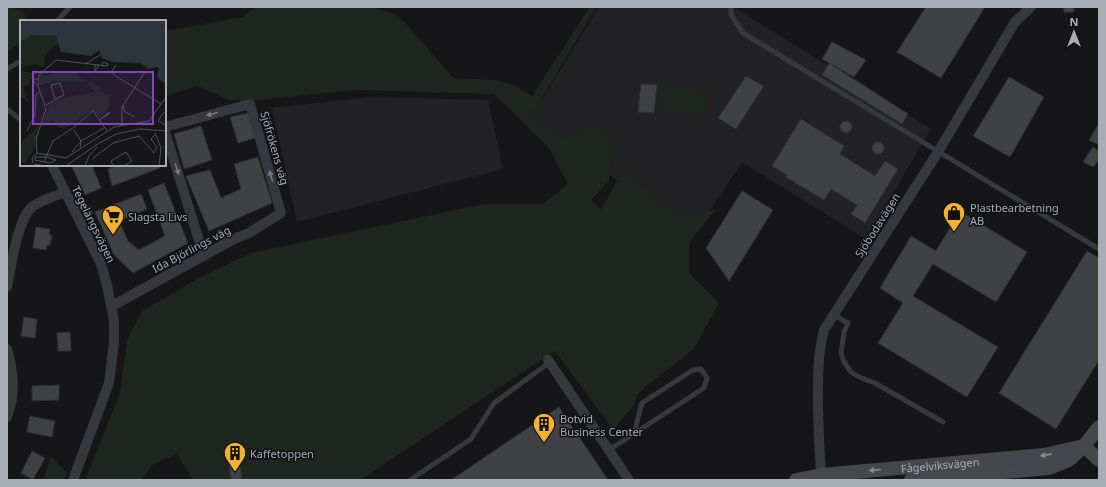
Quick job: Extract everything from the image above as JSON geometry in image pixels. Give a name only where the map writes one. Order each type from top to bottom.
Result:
[{"type":"main road","name":"Fågelviksvägen","points":[[911,480],[1049,468],[1069,460],[1084,446],[1099,427]]},
{"type":"main road","name":"Fågelviksvägen","points":[[796,480],[1044,455],[1084,446]]},
{"type":"main road","points":[[1084,446],[1099,460]]},
{"type":"street","name":"Sjöbodavägen","points":[[822,477],[819,452],[817,370],[819,348],[824,330],[938,152],[1015,22],[1031,7]]},
{"type":"street","name":"Sjöfrökens väg","points":[[166,127],[250,104],[281,214]]},
{"type":"street","points":[[166,135],[204,256]]},
{"type":"street","name":"Tegelängsvägen","points":[[52,166],[101,264],[112,306],[114,342],[109,383],[73,480]]},
{"type":"street","points":[[7,288],[19,233],[25,215],[32,207],[40,202],[65,192]]},
{"type":"street","name":"Ida Björlings väg","points":[[112,306],[234,239],[249,233],[281,214]]},
{"type":"street","points":[[7,349],[11,362],[13,382],[12,400],[7,417]]},
{"type":"street","points":[[548,360],[629,480]]},
{"type":"lane","points":[[58,20],[70,7]]},
{"type":"lane","points":[[731,7],[731,15],[742,33],[1099,249]]},
{"type":"lane","points":[[7,69],[20,62]]},
{"type":"lane","points":[[7,110],[20,119]]},
{"type":"lane","points":[[834,315],[848,323],[844,332],[841,352],[843,360],[851,372],[859,377],[876,383],[943,422]]},
{"type":"lane","points":[[410,480],[471,439],[494,403],[546,365],[548,360]]},
{"type":"lane","points":[[609,450],[704,388],[707,378],[700,369],[693,370],[642,403],[634,433]]},
{"type":"shaded area","points":[[7,7],[20,11],[28,20],[20,20],[20,43],[7,52]]},
{"type":"shaded area","points":[[255,7],[372,7],[397,15],[453,78],[496,80],[514,85],[532,96],[590,7],[596,7],[531,117],[566,139],[591,125],[614,134],[609,181],[591,200],[601,209],[624,169],[655,198],[677,213],[715,210],[689,243],[689,273],[719,303],[694,349],[645,387],[637,395],[634,405],[619,423],[615,432],[555,351],[360,480],[193,480],[177,454],[152,465],[141,480],[85,480],[120,393],[127,340],[142,311],[201,277],[251,253],[484,204],[543,204],[568,184],[549,148],[494,94],[354,90],[260,100],[229,100],[198,86],[166,96],[166,31],[243,17]]},
{"type":"shaded area","points":[[599,7],[733,7],[931,129],[866,239],[742,162],[693,237],[531,117]]},
{"type":"shaded area","points":[[661,86],[709,91],[707,115],[658,110]]},
{"type":"shaded area","points":[[371,97],[488,100],[503,169],[297,222],[272,108]]},
{"type":"shaded area","points":[[51,456],[67,473],[64,480],[43,480]]},
{"type":"building","points":[[926,7],[985,7],[941,78],[897,52]]},
{"type":"building","points":[[1064,7],[1074,7],[1074,12],[1064,12]]},
{"type":"building","points":[[832,42],[866,60],[854,77],[822,59]]},
{"type":"building","points":[[829,63],[908,114],[902,124],[822,75]]},
{"type":"building","points":[[746,76],[764,86],[736,129],[718,118]]},
{"type":"building","points":[[1009,77],[1044,97],[1010,157],[973,136]]},
{"type":"building","points":[[641,84],[657,85],[654,113],[638,112]]},
{"type":"building","points":[[248,113],[255,138],[238,143],[230,117]]},
{"type":"building","points":[[801,119],[844,146],[840,154],[875,176],[885,161],[898,169],[865,223],[851,214],[857,205],[831,189],[824,200],[786,177],[787,175],[772,166]]},
{"type":"building","points":[[848,121],[851,122],[851,132],[844,133],[841,132],[840,125],[841,122]]},
{"type":"building","points":[[1099,125],[1099,145],[1089,140]]},
{"type":"building","points":[[201,126],[212,160],[184,169],[174,134]]},
{"type":"building","points":[[880,142],[883,143],[883,153],[876,154],[873,153],[872,146],[873,143]]},
{"type":"building","points":[[1093,147],[1099,151],[1099,160],[1093,167],[1083,162]]},
{"type":"building","points":[[258,157],[272,203],[209,231],[186,176],[210,170],[221,198],[241,189],[234,164]]},
{"type":"building","points":[[71,166],[92,166],[101,188],[85,195]]},
{"type":"building","points":[[116,166],[159,166],[160,168],[112,186],[108,169]]},
{"type":"building","points":[[164,183],[188,243],[133,273],[114,255],[95,212],[141,194],[147,209],[119,221],[128,241],[139,250],[165,236],[148,190]]},
{"type":"building","points":[[742,191],[773,210],[729,281],[706,248]]},
{"type":"building","points":[[960,211],[1027,252],[996,302],[933,264],[913,296],[998,347],[967,397],[878,343],[903,303],[880,288],[911,236],[936,251]]},
{"type":"building","points":[[36,227],[50,229],[49,235],[52,235],[50,245],[47,245],[46,250],[33,248]]},
{"type":"building","points":[[1087,251],[1099,258],[1099,360],[1056,429],[999,393]]},
{"type":"building","points":[[24,317],[37,319],[35,338],[21,336]]},
{"type":"building","points":[[70,332],[71,351],[58,351],[57,333]]},
{"type":"building","points":[[59,385],[59,400],[32,401],[32,386]]},
{"type":"building","name":"Botvid Business Center","points":[[559,407],[608,480],[451,480]]},
{"type":"building","points":[[30,416],[55,421],[52,437],[27,432]]},
{"type":"building","points":[[32,451],[45,458],[33,480],[21,473]]},
{"type":"building","name":"Kaffetoppen","points":[[240,464],[242,480],[231,480],[229,466]]},
{"type":"place","name":"Plastbearbetning AB","points":[[954,232]]},
{"type":"place","name":"Slagsta Livs","points":[[113,236]]},
{"type":"place","name":"Botvid Business Center","points":[[544,444]]},
{"type":"place","name":"Kaffetoppen","points":[[235,472]]}]
